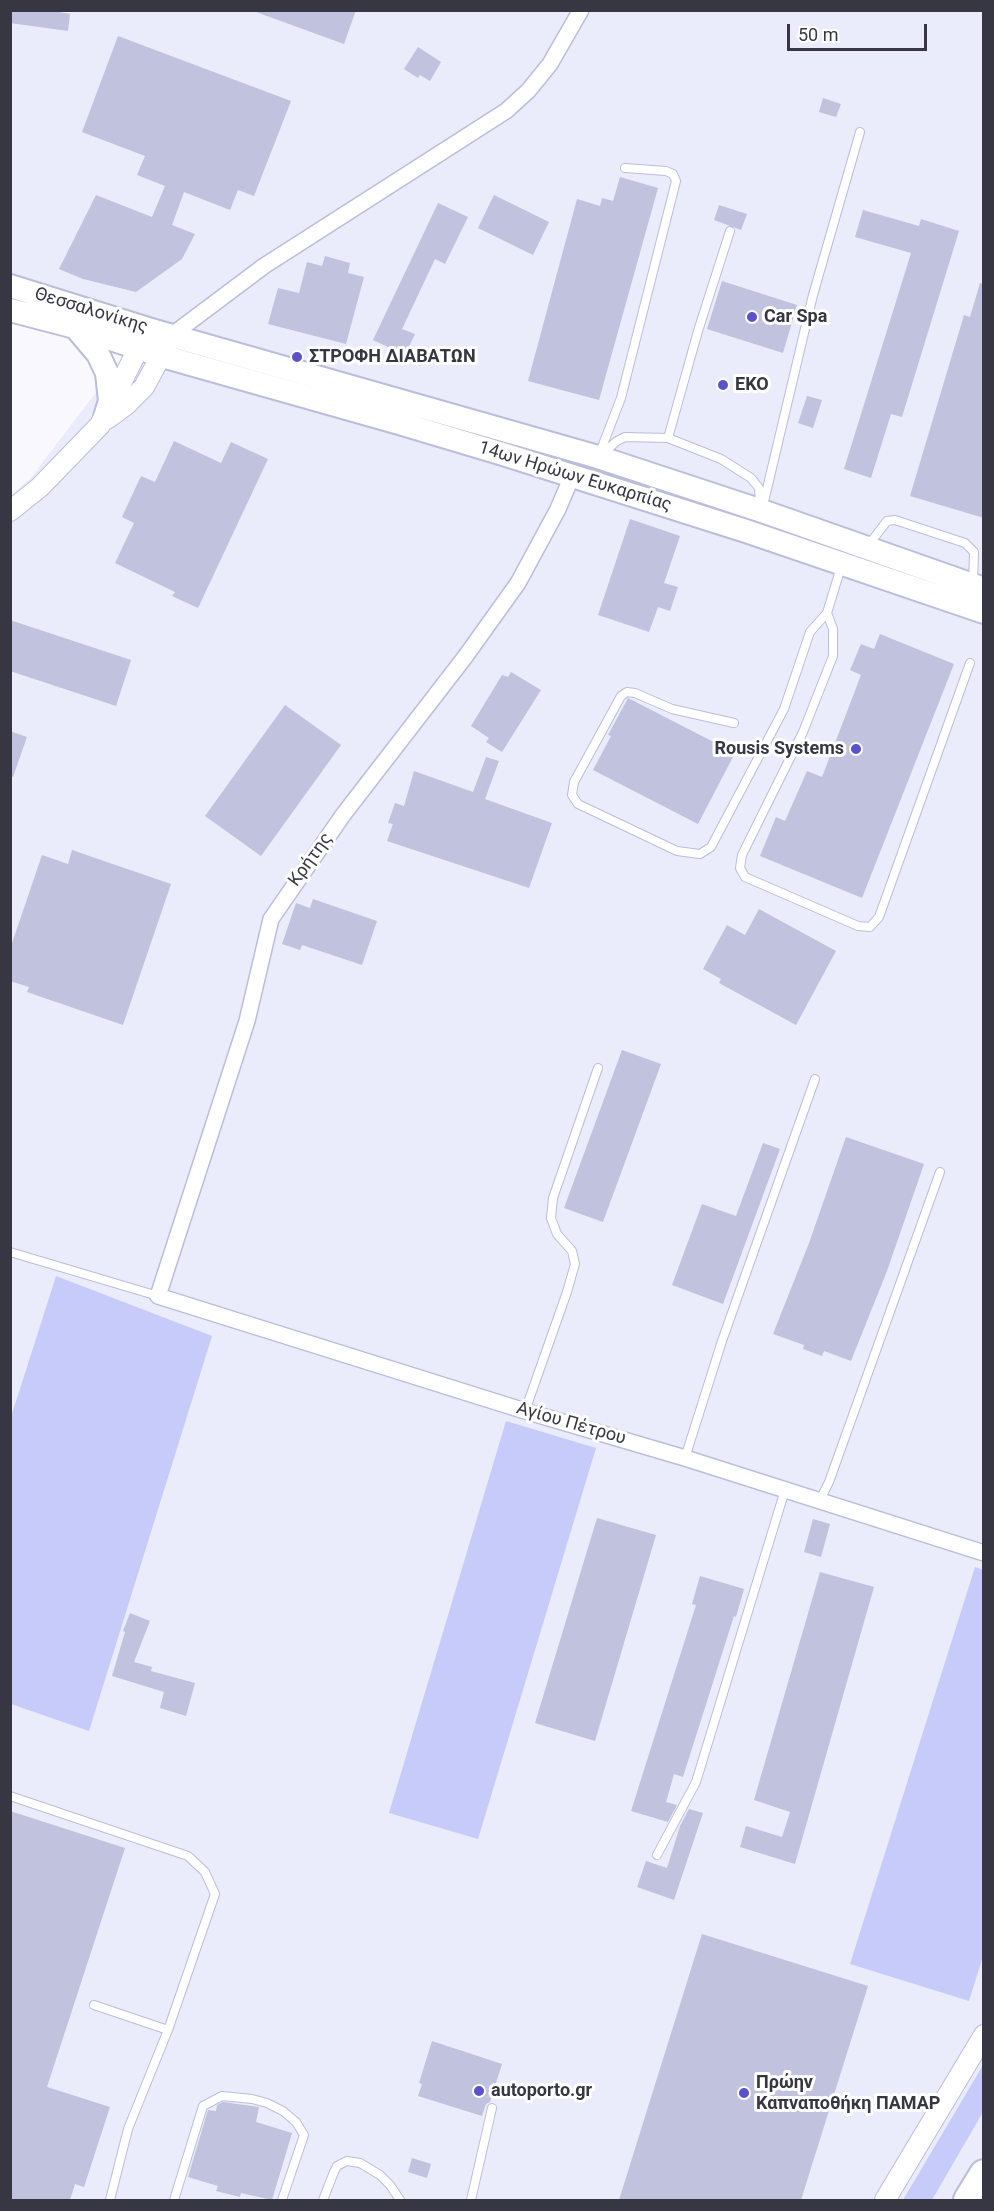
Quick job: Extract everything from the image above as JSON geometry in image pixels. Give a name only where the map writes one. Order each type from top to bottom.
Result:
[{"type":"highway","points":[[968,2200],[984,2174]]},
{"type":"main road","name":"Θεσσαλονίκης","points":[[10,286],[144,339],[162,356]]},
{"type":"main road","name":"Θεσσαλονίκης","points":[[10,310],[75,327],[144,339],[172,335]]},
{"type":"main road","points":[[75,327],[98,354],[107,372],[110,401],[102,421]]},
{"type":"main road","name":"14ων Ηρώων Ευκαρπίας","points":[[172,335],[598,457],[762,511],[978,587]]},
{"type":"main road","name":"14ων Ηρώων Ευκαρπίας","points":[[162,356],[399,423],[572,476],[984,612]]},
{"type":"street","points":[[10,511],[40,487],[102,421],[137,395],[162,356],[172,335],[264,266],[506,111],[528,91],[550,64],[581,10]]},
{"type":"street","points":[[102,421],[144,339]]},
{"type":"street","name":"Κρήτης","points":[[158,1296],[247,1021],[271,918],[343,815],[465,657],[518,583],[553,519],[572,476]]},
{"type":"street","name":"Αγίου Πέτρου","points":[[158,1296],[525,1412],[820,1500],[984,1553]]},
{"type":"street","points":[[885,2200],[984,2035]]},
{"type":"lane","points":[[762,511],[813,295],[860,132]]},
{"type":"lane","points":[[598,457],[621,398],[676,181],[673,174],[666,171],[625,168]]},
{"type":"lane","points":[[668,438],[730,231]]},
{"type":"lane","points":[[598,457],[625,437],[668,438],[721,459],[752,478],[759,488],[762,511]]},
{"type":"lane","points":[[866,548],[882,525],[894,520],[965,543],[974,552],[978,587]]},
{"type":"lane","points":[[734,723],[672,709],[635,693],[627,692],[621,696],[574,782],[572,795],[578,804],[677,851],[700,854],[711,847],[784,709],[810,632],[826,614],[842,564]]},
{"type":"lane","points":[[826,614],[832,629],[833,656],[804,732],[742,855],[740,868],[745,877],[858,926],[870,927],[879,917],[970,663]]},
{"type":"lane","points":[[525,1412],[575,1264],[573,1251],[557,1234],[551,1218],[553,1198],[598,1068]]},
{"type":"lane","points":[[685,1458],[722,1341],[815,1078]]},
{"type":"lane","points":[[820,1500],[833,1471],[940,1172]]},
{"type":"lane","points":[[10,1252],[158,1296]]},
{"type":"lane","points":[[657,1855],[696,1782],[785,1490]]},
{"type":"lane","points":[[10,1796],[188,1856],[205,1872],[215,1894],[168,2030],[128,2129],[110,2200]]},
{"type":"lane","points":[[94,2005],[168,2030]]},
{"type":"lane","points":[[174,2200],[204,2106],[222,2096],[267,2103],[283,2111],[296,2122],[304,2135],[282,2200]]},
{"type":"lane","points":[[471,2200],[492,2108]]},
{"type":"lane","points":[[323,2200],[337,2166],[347,2161],[360,2163],[380,2175],[400,2200]]},
{"type":"shaded area","points":[[11,11],[983,11],[983,2200],[11,2200],[10,496],[30,479],[135,341],[11,294]]},
{"type":"shaded area","points":[[56,1276],[212,1336],[89,1731],[11,1704],[11,1417]]},
{"type":"shaded area","points":[[506,1421],[596,1448],[478,1839],[389,1813]]},
{"type":"shaded area","points":[[975,1567],[984,1570],[984,1953],[969,2001],[850,1964]]},
{"type":"shaded area","points":[[983,2065],[983,2112],[932,2200],[903,2200]]},
{"type":"building","points":[[10,10],[48,10],[70,14],[68,31],[10,23]]},
{"type":"building","points":[[256,10],[356,10],[344,44],[256,12]]},
{"type":"building","points":[[118,36],[291,101],[254,196],[238,190],[230,210],[184,192],[172,225],[195,234],[182,259],[136,292],[83,279],[59,269],[96,195],[152,217],[165,186],[137,175],[145,156],[82,132]]},
{"type":"building","points":[[418,47],[441,62],[430,81],[420,75],[418,78],[404,69]]},
{"type":"building","points":[[823,98],[841,104],[836,117],[819,112]]},
{"type":"building","points":[[620,177],[658,188],[599,400],[528,381],[577,199],[600,206],[602,198],[613,201]]},
{"type":"building","points":[[494,195],[549,222],[533,255],[478,228]]},
{"type":"building","points":[[438,203],[468,217],[445,264],[435,259],[402,329],[415,334],[405,355],[373,340]]},
{"type":"building","points":[[719,205],[747,214],[741,230],[714,220]]},
{"type":"building","points":[[863,210],[919,226],[921,219],[959,231],[902,417],[891,414],[871,478],[844,469],[911,253],[855,237]]},
{"type":"building","points":[[325,256],[350,263],[348,273],[364,277],[346,344],[268,324],[278,288],[299,293],[307,262],[322,266]]},
{"type":"building","name":"Car Spa","points":[[722,281],[797,305],[783,353],[707,329]]},
{"type":"building","points":[[980,283],[984,284],[984,518],[910,496],[964,315],[970,317]]},
{"type":"building","points":[[807,396],[822,400],[813,428],[798,423]]},
{"type":"building","points":[[174,441],[221,463],[231,442],[268,459],[198,608],[172,596],[175,592],[115,563],[134,523],[122,517],[141,476],[155,482]]},
{"type":"building","points":[[630,519],[680,536],[664,583],[678,587],[670,611],[658,607],[649,632],[598,615]]},
{"type":"building","points":[[10,620],[131,660],[116,706],[10,671]]},
{"type":"building","points":[[880,634],[954,664],[862,898],[760,856],[776,817],[785,821],[807,771],[822,777],[861,675],[850,670],[861,644],[874,649]]},
{"type":"building","points":[[511,672],[541,690],[502,752],[486,742],[489,738],[471,726],[502,675],[508,677]]},
{"type":"building","points":[[628,698],[735,753],[698,824],[593,770],[611,736],[608,735]]},
{"type":"building","points":[[285,705],[341,745],[261,856],[205,816]]},
{"type":"building","points":[[10,731],[27,737],[13,777],[10,776]]},
{"type":"building","points":[[486,757],[499,761],[485,799],[552,823],[529,888],[387,841],[393,824],[388,823],[395,803],[404,806],[414,771],[473,792]]},
{"type":"building","points":[[72,850],[171,884],[123,1025],[27,992],[29,987],[10,981],[10,949],[42,855],[68,864]]},
{"type":"building","points":[[313,899],[377,921],[362,965],[302,945],[300,950],[282,944],[296,903],[310,908]]},
{"type":"building","points":[[759,909],[836,951],[796,1025],[719,983],[721,979],[703,969],[727,925],[745,935]]},
{"type":"building","points":[[622,1050],[661,1064],[603,1222],[564,1208]]},
{"type":"building","points":[[846,1137],[924,1164],[887,1271],[851,1361],[824,1351],[822,1356],[803,1349],[804,1345],[773,1334],[809,1243]]},
{"type":"building","points":[[763,1143],[780,1149],[723,1304],[672,1285],[702,1204],[736,1216]]},
{"type":"building","points":[[597,1518],[656,1535],[595,1741],[535,1723]]},
{"type":"building","points":[[813,1519],[830,1524],[821,1557],[804,1552]]},
{"type":"building","points":[[820,1572],[874,1587],[795,1864],[740,1847],[746,1826],[782,1837],[790,1812],[754,1800]]},
{"type":"building","points":[[700,1576],[744,1589],[683,1777],[674,1774],[666,1802],[677,1805],[668,1822],[631,1811],[696,1605],[692,1604]]},
{"type":"building","points":[[130,1613],[150,1621],[134,1662],[152,1667],[151,1671],[195,1683],[186,1716],[160,1708],[164,1692],[112,1676]]},
{"type":"building","points":[[689,1809],[703,1813],[674,1900],[637,1887],[646,1861],[667,1868],[680,1826]]},
{"type":"building","points":[[10,1811],[125,1848],[47,2087],[110,2107],[84,2187],[75,2184],[70,2200],[10,2200]]},
{"type":"building","name":"Πρώην Καπναποθήκη ΠΑΜΑΡ","points":[[702,1934],[868,1986],[801,2200],[619,2200]]},
{"type":"building","points":[[432,2041],[502,2064],[490,2102],[486,2104],[482,2116],[418,2096],[422,2084],[419,2083]]},
{"type":"building","points":[[223,2102],[259,2107],[256,2122],[292,2133],[272,2200],[241,2193],[240,2197],[216,2191],[218,2186],[188,2177],[208,2110],[216,2111],[217,2105]]},
{"type":"building","points":[[412,2158],[431,2164],[427,2178],[408,2172]]},
{"type":"place","name":"Car Spa","points":[[752,317]]},
{"type":"place","name":"ΣΤΡΟΦΗ ΔΙΑΒΑΤΩΝ","points":[[297,357]]},
{"type":"place","name":"ΕΚΟ","points":[[723,385]]},
{"type":"place","name":"Rousis Systems","points":[[856,749]]},
{"type":"place","name":"autoporto.gr","points":[[479,2091]]},
{"type":"place","name":"Πρώην Καπναποθήκη ΠΑΜΑΡ","points":[[744,2093]]}]
